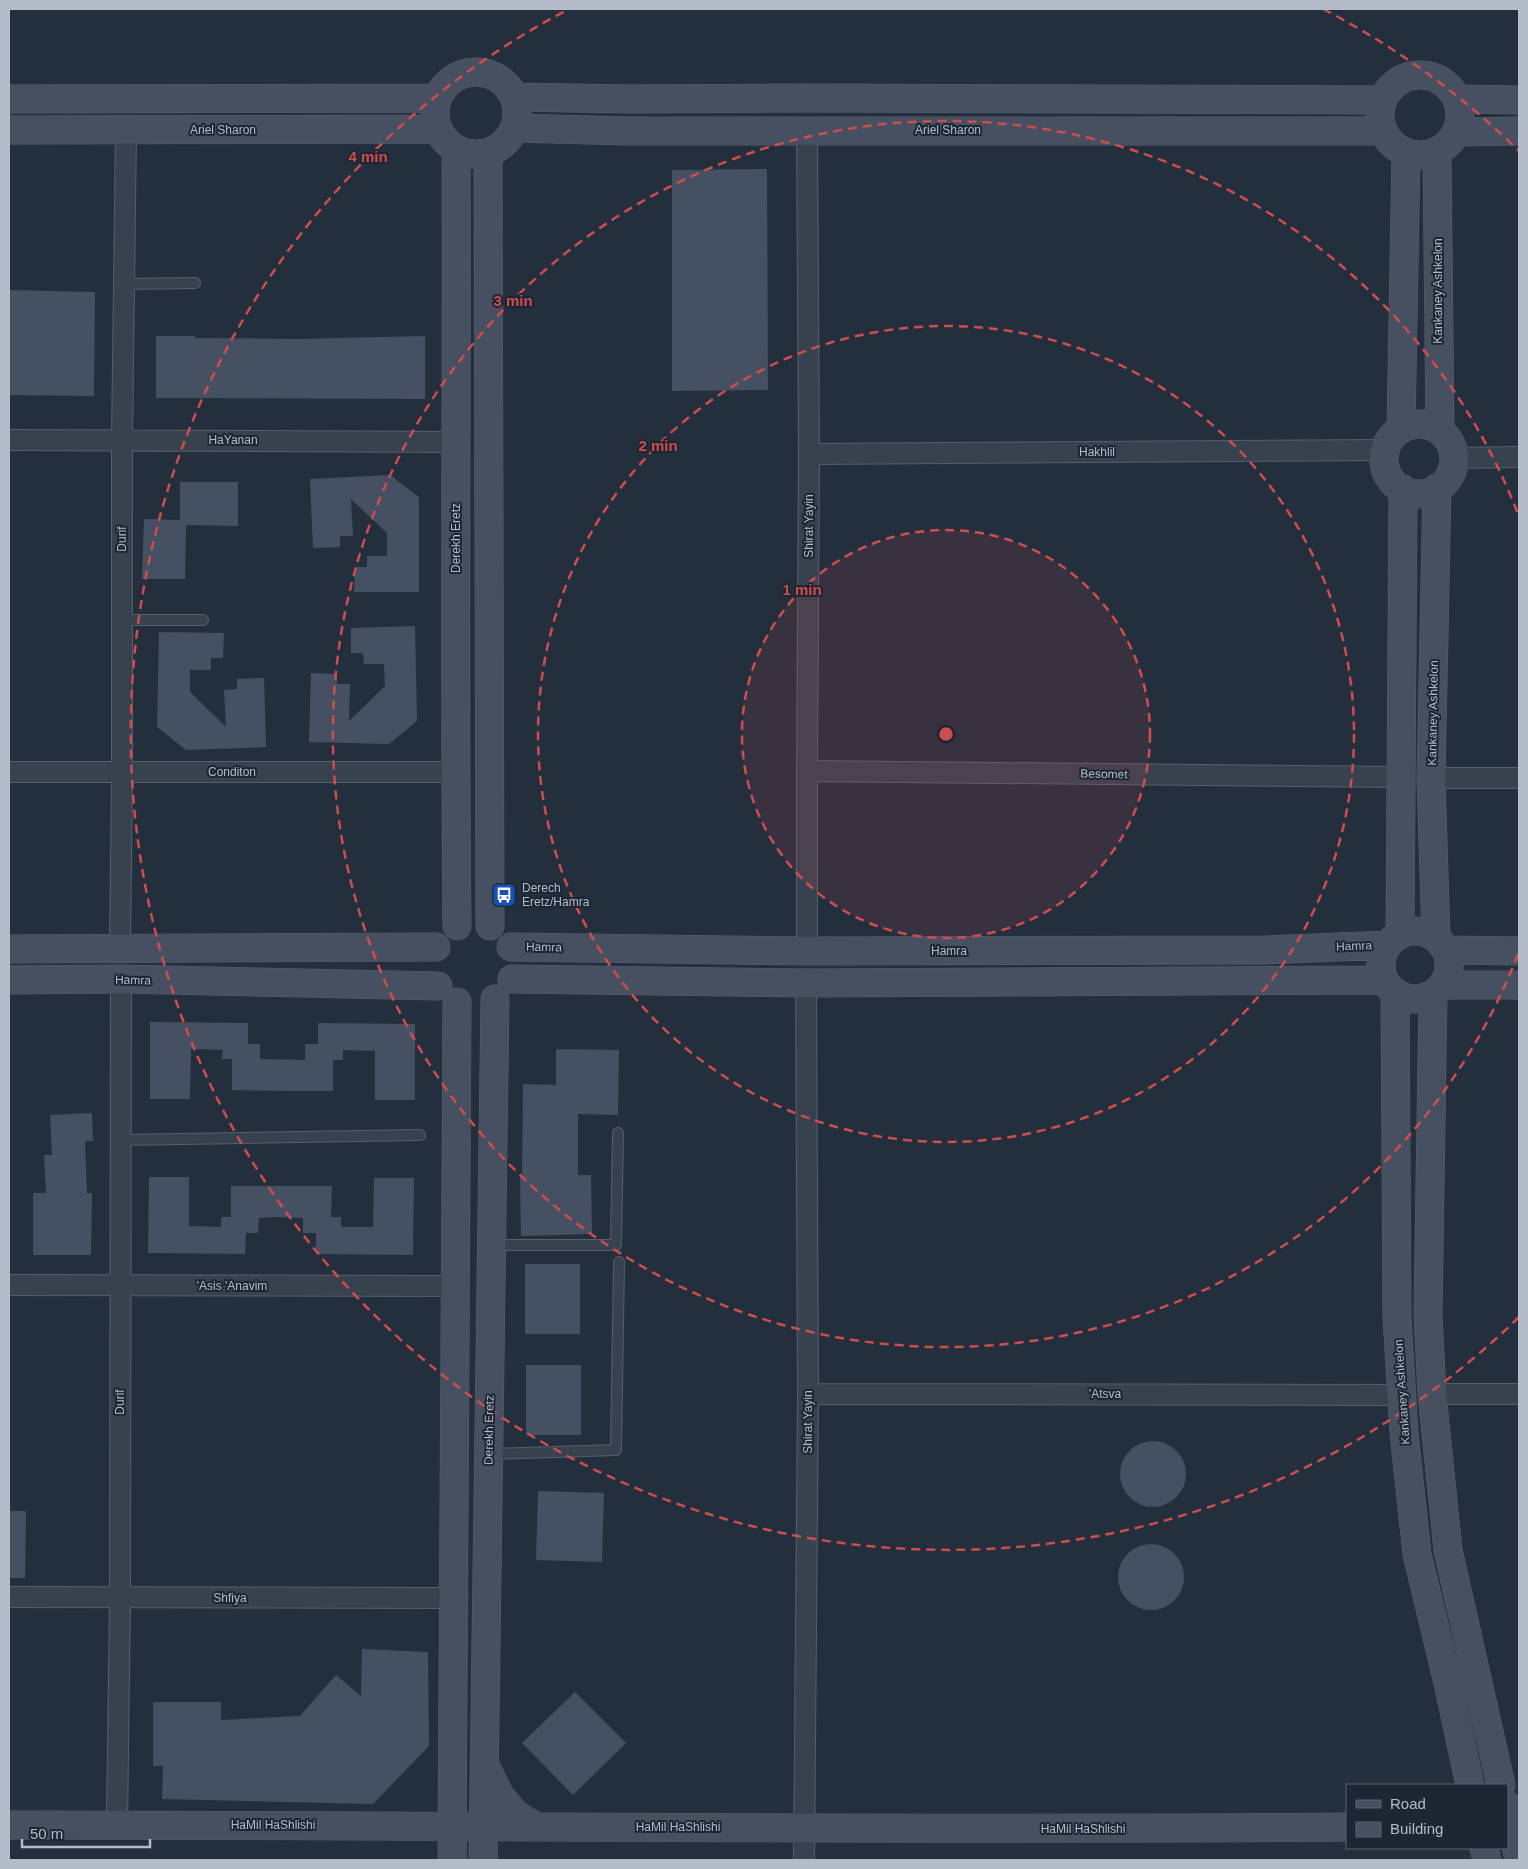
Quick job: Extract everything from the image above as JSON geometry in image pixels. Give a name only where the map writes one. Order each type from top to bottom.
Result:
[{"type":"street","points":[[481,72],[496,76],[507,85],[515,97],[518,113],[515,128],[508,139],[488,153],[472,154],[456,149],[448,144],[438,129],[434,114],[437,98],[449,82],[463,74],[481,72]]},
{"type":"street","points":[[1420,74],[1438,78],[1450,87],[1458,99],[1460,118],[1457,132],[1449,143],[1437,152],[1420,156],[1406,153],[1390,143],[1382,131],[1379,114],[1381,100],[1394,84],[1406,76],[1420,74]]},
{"type":"street","points":[[515,97],[628,99],[1381,100]]},
{"type":"street","points":[[9,98],[437,98]]},
{"type":"street","points":[[1458,99],[1519,100]]},
{"type":"street","name":"Ariel Sharon","points":[[515,128],[628,131],[1382,131]]},
{"type":"street","name":"Ariel Sharon","points":[[9,130],[438,129]]},
{"type":"street","name":"Durif","points":[[120,949],[122,440],[126,130]]},
{"type":"street","name":"Shirat Yayin","points":[[807,130],[809,454],[806,771],[807,951]]},
{"type":"street","points":[[1457,132],[1519,131]]},
{"type":"street","name":"Derekh Eretz","points":[[456,149],[455,772],[457,926]]},
{"type":"street","name":"Kankaney Ashkelon","points":[[1437,152],[1440,431]]},
{"type":"street","points":[[488,153],[490,926]]},
{"type":"street","points":[[1401,429],[1406,153]]},
{"type":"street","points":[[1421,424],[1431,426],[1440,431],[1450,443],[1454,458],[1450,475],[1437,488],[1420,494],[1403,490],[1394,483],[1387,473],[1384,462],[1385,450],[1394,435],[1410,425],[1421,424]]},
{"type":"street","name":"HaYanan","points":[[9,440],[457,442]]},
{"type":"street","name":"Hakhlil","points":[[809,454],[1385,450]]},
{"type":"street","points":[[1454,458],[1519,457]]},
{"type":"street","name":"Kankaney Ashkelon","points":[[1437,488],[1432,778],[1441,944]]},
{"type":"street","points":[[1403,490],[1401,778],[1394,940],[1381,962],[1389,986],[1404,998],[1424,998],[1438,990],[1519,985]]},
{"type":"street","name":"Besomet","points":[[806,771],[1401,778]]},
{"type":"street","name":"Conditon","points":[[9,772],[455,772]]},
{"type":"street","points":[[1432,778],[1519,778]]},
{"type":"street","points":[[473,923],[490,926],[506,938],[511,947],[514,963],[512,979],[508,987],[495,999],[483,1004],[470,1005],[448,994],[433,974],[432,960],[441,938],[457,926],[473,923]]},
{"type":"street","points":[[1394,940],[1418,931],[1427,933],[1441,944],[1450,968],[1438,990],[1428,1316],[1432,1394],[1448,1550],[1499,1777]]},
{"type":"street","name":"Hamra","points":[[511,947],[807,951],[1256,950],[1394,940]]},
{"type":"street","points":[[1441,944],[1519,951]]},
{"type":"street","points":[[9,949],[436,947]]},
{"type":"street","points":[[512,979],[806,983],[1389,986]]},
{"type":"street","name":"Hamra","points":[[9,980],[121,980],[448,994]]},
{"type":"street","name":"Durif","points":[[118,1825],[121,980]]},
{"type":"street","name":"Shirat Yayin","points":[[804,1860],[808,1394],[806,983]]},
{"type":"street","name":"Kankaney Ashkelon","points":[[1389,986],[1397,1317],[1417,1554],[1448,1683],[1467,1782]]},
{"type":"street","points":[[448,994],[456,1286],[452,1598],[452,1860]]},
{"type":"street","name":"Derekh Eretz","points":[[483,1860],[495,999]]},
{"type":"street","name":"'Asis 'Anavim","points":[[9,1286],[456,1286]]},
{"type":"street","name":"'Atsva","points":[[808,1394],[1402,1394]]},
{"type":"street","points":[[1432,1394],[1519,1394]]},
{"type":"street","name":"Shfiya","points":[[9,1598],[452,1598]]},
{"type":"street","points":[[484,1763],[499,1794],[515,1814],[535,1826]]},
{"type":"street","points":[[395,1826],[419,1814],[435,1802],[445,1787],[453,1767]]},
{"type":"street","points":[[1508,1785],[1519,1795]]},
{"type":"street","points":[[1511,1819],[1519,1860]]},
{"type":"street","name":"HaMil HaShlishi","points":[[9,1825],[535,1826],[1044,1830],[1346,1827]]},
{"type":"lane","points":[[124,284],[195,283]]},
{"type":"lane","points":[[122,620],[203,620]]},
{"type":"lane","points":[[491,1245],[616,1245],[618,1133]]},
{"type":"lane","points":[[121,1140],[420,1135]]},
{"type":"lane","points":[[488,1454],[616,1450],[619,1262]]},
{"type":"building","points":[[767,169],[768,390],[672,391],[672,170]]},
{"type":"building","points":[[9,290],[95,292],[94,396],[9,395]]},
{"type":"building","points":[[156,336],[298,339],[425,336],[425,399],[156,398]]},
{"type":"building","points":[[390,475],[419,497],[419,592],[354,592],[355,567],[367,567],[367,556],[387,556],[387,533],[351,499],[353,536],[340,536],[340,547],[313,548],[310,479]]},
{"type":"building","points":[[180,482],[238,482],[238,526],[186,525],[185,579],[142,579],[144,519],[180,520]]},
{"type":"building","points":[[415,626],[417,721],[389,744],[309,742],[311,673],[337,674],[337,684],[350,684],[349,721],[385,686],[384,664],[364,664],[363,653],[351,653],[351,628]]},
{"type":"building","points":[[159,632],[224,633],[223,658],[211,658],[211,670],[190,670],[190,692],[226,727],[224,690],[237,689],[237,679],[264,678],[266,747],[186,750],[157,727]]},
{"type":"building","points":[[150,1022],[248,1023],[248,1044],[260,1044],[260,1059],[305,1060],[305,1044],[318,1044],[318,1023],[415,1024],[415,1100],[375,1100],[375,1051],[343,1050],[343,1060],[333,1060],[333,1091],[289,1091],[232,1090],[232,1059],[222,1059],[223,1050],[191,1049],[190,1099],[150,1099]]},
{"type":"building","points":[[556,1049],[619,1050],[618,1115],[578,1114],[578,1175],[591,1175],[592,1234],[521,1236],[520,1177],[522,1176],[523,1084],[556,1085]]},
{"type":"building","points":[[92,1113],[93,1141],[85,1141],[87,1193],[92,1193],[91,1255],[33,1255],[33,1193],[46,1193],[44,1155],[52,1155],[50,1115]]},
{"type":"building","points":[[149,1177],[189,1177],[189,1226],[221,1227],[221,1217],[231,1217],[231,1186],[332,1186],[331,1217],[341,1217],[341,1227],[373,1227],[374,1178],[414,1178],[413,1255],[316,1254],[316,1233],[303,1233],[303,1218],[275,1217],[259,1218],[258,1233],[246,1233],[245,1254],[148,1253]]},
{"type":"building","points":[[525,1264],[580,1264],[580,1334],[525,1334]]},
{"type":"building","points":[[526,1365],[581,1365],[581,1435],[526,1435]]},
{"type":"building","points":[[1146,1441],[1160,1441],[1172,1446],[1181,1455],[1186,1467],[1184,1487],[1177,1498],[1160,1507],[1146,1507],[1134,1502],[1125,1493],[1120,1481],[1120,1467],[1125,1455],[1134,1446]]},
{"type":"building","points":[[538,1491],[604,1493],[602,1562],[536,1560]]},
{"type":"building","points":[[9,1511],[26,1511],[25,1578],[9,1578]]},
{"type":"building","points":[[1144,1544],[1158,1544],[1170,1549],[1179,1558],[1184,1570],[1182,1590],[1175,1601],[1158,1610],[1144,1610],[1132,1605],[1123,1596],[1118,1584],[1118,1570],[1123,1558],[1132,1549]]},
{"type":"building","points":[[362,1649],[428,1652],[429,1746],[373,1804],[162,1799],[163,1766],[153,1766],[153,1702],[221,1702],[221,1720],[300,1716],[336,1675],[361,1696]]},
{"type":"building","points":[[575,1692],[626,1743],[573,1795],[522,1743]]},
{"type":"place","name":"Derech Eretz/Hamra","points":[[504,895]]}]
